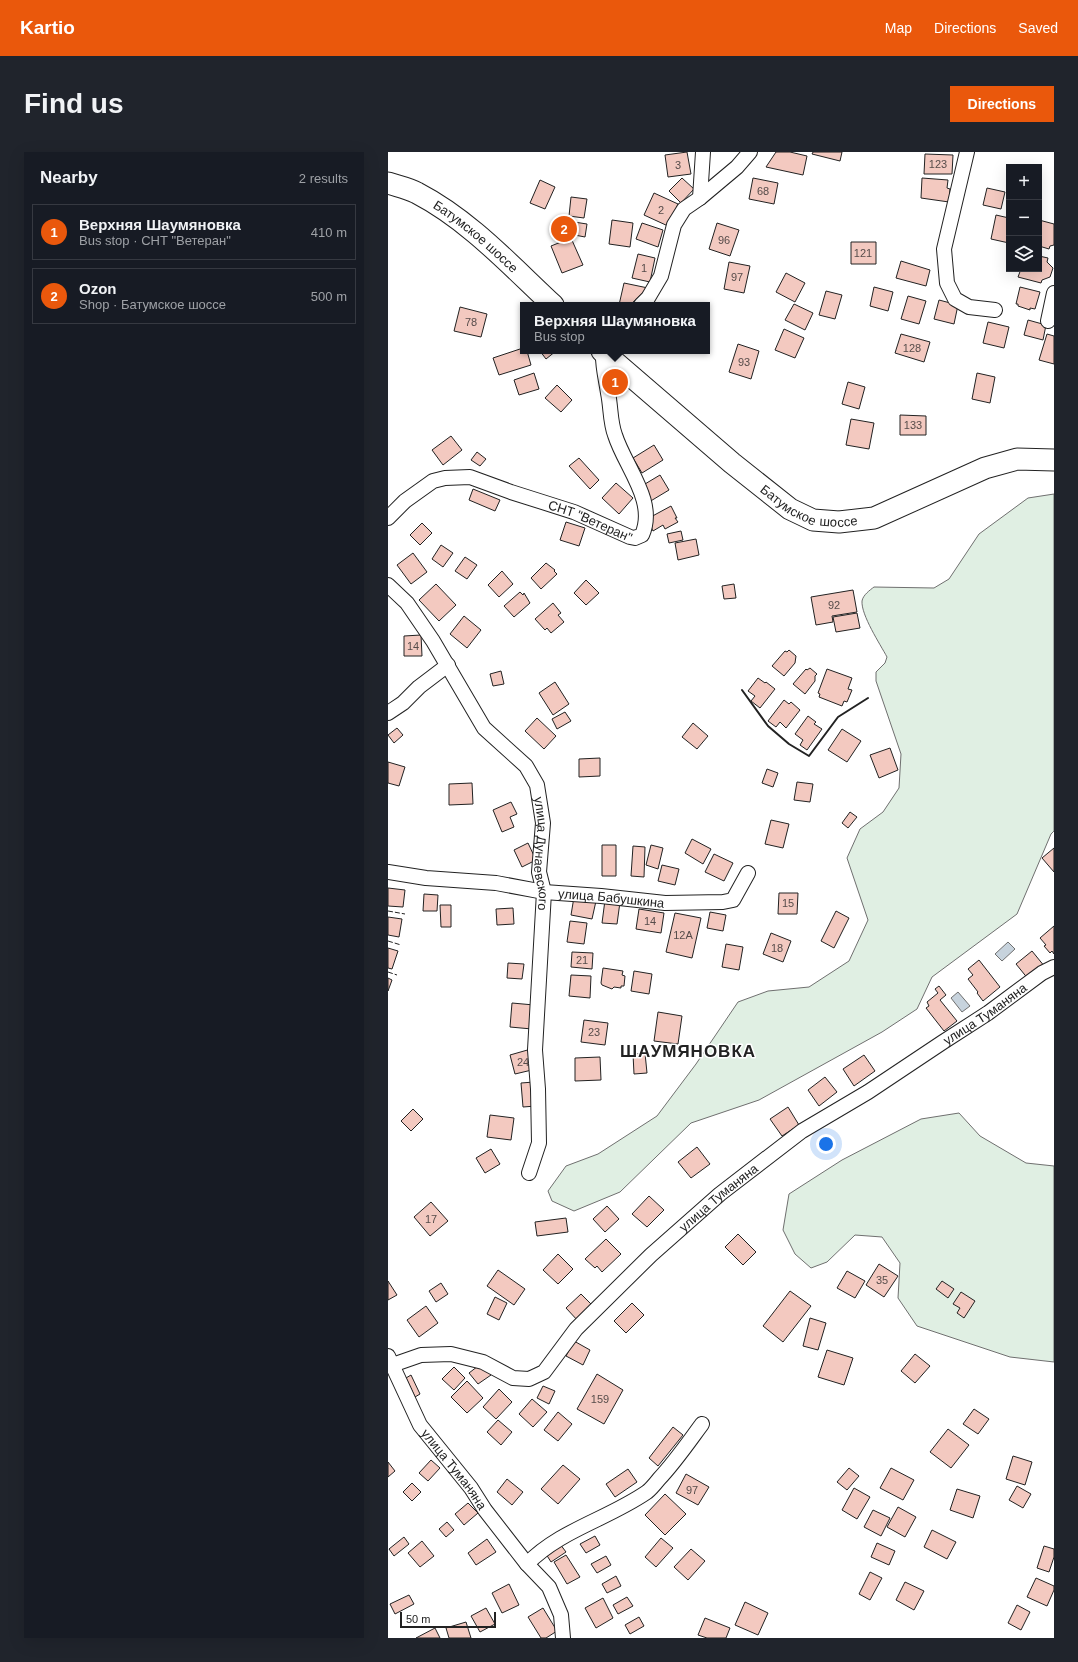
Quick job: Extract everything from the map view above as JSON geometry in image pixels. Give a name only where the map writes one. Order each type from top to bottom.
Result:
[{"type":"highway","name":"Батумское шоссе","points":[[388,183],[415,192],[446,209],[486,242],[550,302]]},
{"type":"highway","name":"Батумское шоссе","points":[[605,354],[732,463],[790,509],[813,520],[839,522],[874,518],[985,468],[1017,459],[1054,460]]},
{"type":"street","points":[[700,198],[703,152]]},
{"type":"street","points":[[644,302],[661,276],[674,225],[684,209],[737,168],[750,152]]},
{"type":"street","points":[[967,152],[944,249],[948,283],[955,299],[970,307],[996,310]]},
{"type":"street","points":[[1048,321],[1054,293]]},
{"type":"street","name":"СНТ \"Ветеран\"","points":[[388,518],[405,501],[433,481],[470,477],[574,512],[630,537],[635,538],[642,535],[645,527],[646,510],[637,481],[615,436],[604,374],[602,354]]},
{"type":"street","name":"улица Дунаевского","points":[[388,584],[407,603],[433,640],[484,728],[526,766],[537,785],[544,823],[539,872],[544,892],[535,1050],[538,1089],[539,1142],[529,1173]]},
{"type":"street","points":[[388,713],[403,703],[419,686],[448,665]]},
{"type":"street","name":"улица Бабушкина","points":[[388,872],[426,878],[496,883],[544,892],[665,902],[723,902],[733,900],[748,873]]},
{"type":"street","name":"улица Туманяна","points":[[391,1362],[398,1363],[421,1355],[451,1354],[483,1362],[513,1378],[529,1379],[544,1372],[576,1329],[651,1256],[720,1194],[802,1131],[868,1092],[942,1042],[988,1014],[1042,973],[1054,967]]},
{"type":"street","name":"улица Туманяна","points":[[391,1362],[420,1425],[471,1488],[485,1510],[527,1564],[549,1587],[561,1615],[563,1638]]},
{"type":"street","points":[[527,1564],[536,1555],[558,1539],[618,1510],[648,1492],[670,1468],[702,1424]]},
{"type":"green space","points":[[1054,494],[1054,831],[1051,834],[1017,914],[932,977],[917,1009],[882,1032],[759,1100],[691,1123],[620,1192],[574,1211],[552,1201],[548,1191],[566,1166],[598,1154],[657,1116],[696,1064],[738,1002],[768,991],[809,987],[849,961],[868,920],[847,858],[860,829],[883,812],[899,788],[901,754],[876,681],[876,672],[885,663],[887,657],[864,614],[862,601],[867,593],[874,587],[934,588],[949,579],[979,534],[1028,498]]},
{"type":"green space","points":[[959,1113],[980,1136],[1026,1163],[1054,1166],[1054,1362],[1010,1357],[917,1326],[898,1298],[900,1263],[882,1237],[855,1235],[827,1262],[811,1268],[795,1254],[783,1230],[789,1194],[842,1160],[921,1119]]},
{"type":"shaded area","points":[[1008,942],[1015,949],[1002,961],[995,954]]},
{"type":"shaded area","points":[[958,992],[970,1006],[962,1012],[951,998]]},
{"type":"building","points":[[687,152],[691,174],[668,177],[665,155]]},
{"type":"building","points":[[776,152],[790,152],[807,156],[803,175],[766,167]]},
{"type":"building","points":[[813,152],[842,152],[840,161],[812,154]]},
{"type":"building","points":[[925,154],[953,155],[952,174],[924,174]]},
{"type":"building","points":[[682,178],[694,189],[681,203],[669,191]]},
{"type":"building","points":[[753,178],[778,183],[774,204],[749,199]]},
{"type":"building","points":[[922,178],[948,180],[947,188],[950,189],[949,202],[921,198]]},
{"type":"building","points":[[540,180],[555,187],[545,209],[530,203]]},
{"type":"building","points":[[987,188],[1005,192],[1001,209],[983,205]]},
{"type":"building","points":[[654,193],[678,204],[668,226],[644,215]]},
{"type":"building","points":[[571,197],[587,199],[584,218],[569,216]]},
{"type":"building","points":[[996,215],[1006,217],[1006,242],[991,239]]},
{"type":"building","points":[[561,220],[587,224],[585,237],[559,232]]},
{"type":"building","points":[[612,220],[633,223],[630,247],[609,244]]},
{"type":"building","points":[[1042,221],[1054,224],[1054,245],[1050,246],[1049,249],[1042,247]]},
{"type":"building","points":[[642,223],[663,230],[658,247],[636,239]]},
{"type":"building","points":[[717,223],[739,230],[730,256],[709,249]]},
{"type":"building","points":[[571,238],[583,265],[562,273],[551,246]]},
{"type":"building","points":[[851,242],[876,242],[876,264],[851,264]]},
{"type":"building","points":[[638,254],[655,258],[650,282],[632,278]]},
{"type":"building","points":[[1042,257],[1048,258],[1047,262],[1053,268],[1050,277],[1042,280],[1041,283],[1018,277],[1020,272],[1042,272]]},
{"type":"building","points":[[901,261],[930,270],[926,286],[896,278]]},
{"type":"building","points":[[729,262],[750,266],[744,293],[724,289]]},
{"type":"building","points":[[786,273],[805,283],[795,302],[776,292]]},
{"type":"building","points":[[624,283],[648,288],[633,302],[620,302]]},
{"type":"building","points":[[874,287],[893,292],[888,311],[870,306]]},
{"type":"building","points":[[1020,287],[1040,292],[1035,309],[1030,308],[1030,310],[1016,304]]},
{"type":"building","points":[[826,291],[842,295],[835,319],[819,315]]},
{"type":"building","points":[[908,296],[926,301],[919,324],[901,319]]},
{"type":"building","points":[[939,300],[958,305],[954,324],[934,319]]},
{"type":"building","points":[[794,304],[813,313],[805,330],[785,320]]},
{"type":"building","points":[[460,307],[487,314],[481,337],[454,331]]},
{"type":"building","points":[[1028,320],[1046,325],[1043,340],[1024,335]]},
{"type":"building","points":[[988,322],[1009,327],[1004,348],[983,343]]},
{"type":"building","points":[[784,329],[804,338],[795,358],[775,350]]},
{"type":"building","points":[[901,334],[930,342],[924,362],[895,353]]},
{"type":"building","points":[[1047,334],[1054,336],[1054,364],[1039,360]]},
{"type":"building","points":[[738,344],[759,351],[751,379],[729,372]]},
{"type":"building","points":[[520,349],[520,354],[528,354],[531,365],[499,375],[493,358]]},
{"type":"building","points":[[542,354],[552,354],[546,359]]},
{"type":"building","points":[[534,373],[539,389],[519,395],[514,380]]},
{"type":"building","points":[[977,373],[995,377],[990,403],[972,399]]},
{"type":"building","points":[[848,382],[865,387],[859,409],[842,404]]},
{"type":"building","points":[[557,385],[572,400],[561,412],[545,398]]},
{"type":"building","points":[[900,415],[926,416],[926,435],[900,435]]},
{"type":"building","points":[[851,419],[874,423],[869,449],[846,445]]},
{"type":"building","points":[[451,436],[462,450],[443,465],[432,450]]},
{"type":"building","points":[[654,445],[663,460],[642,473],[633,458]]},
{"type":"building","points":[[477,452],[486,459],[480,466],[471,460]]},
{"type":"building","points":[[579,458],[599,480],[590,489],[569,466]]},
{"type":"building","points":[[660,475],[669,490],[649,502],[640,487]]},
{"type":"building","points":[[616,483],[633,498],[619,514],[602,498]]},
{"type":"building","points":[[473,489],[500,500],[495,511],[469,500]]},
{"type":"building","points":[[671,506],[678,522],[665,529],[663,525],[653,531],[647,519]]},
{"type":"building","points":[[566,522],[585,528],[579,546],[560,540]]},
{"type":"building","points":[[422,523],[432,533],[420,545],[410,535]]},
{"type":"building","points":[[681,531],[683,540],[669,543],[667,534]]},
{"type":"building","points":[[696,539],[699,555],[678,560],[675,543]]},
{"type":"building","points":[[441,545],[453,553],[443,567],[432,559]]},
{"type":"building","points":[[413,553],[427,572],[411,584],[397,565]]},
{"type":"building","points":[[465,557],[477,565],[467,579],[455,571]]},
{"type":"building","points":[[546,563],[555,570],[554,571],[557,574],[541,589],[531,578]]},
{"type":"building","points":[[502,571],[513,584],[499,597],[488,585]]},
{"type":"building","points":[[586,580],[599,593],[586,605],[574,593]]},
{"type":"building","points":[[436,584],[456,605],[439,621],[419,600]]},
{"type":"building","points":[[734,584],[736,598],[724,599],[722,586]]},
{"type":"building","points":[[853,590],[857,612],[832,616],[833,622],[816,625],[811,597]]},
{"type":"building","points":[[520,592],[523,595],[524,593],[530,603],[514,617],[504,606]]},
{"type":"building","points":[[553,603],[561,613],[558,615],[564,622],[551,633],[547,628],[545,630],[535,619]]},
{"type":"building","points":[[857,613],[860,628],[836,632],[833,617]]},
{"type":"building","points":[[464,616],[481,630],[467,648],[450,634]]},
{"type":"building","points":[[421,635],[422,656],[404,656],[404,636]]},
{"type":"building","points":[[789,650],[796,656],[795,663],[784,676],[772,666],[785,651],[787,652]]},
{"type":"building","points":[[810,668],[817,674],[815,676],[815,681],[805,694],[793,684],[806,669],[807,670]]},
{"type":"building","points":[[827,669],[852,678],[848,689],[852,690],[847,702],[844,701],[842,706],[819,697],[820,694],[818,693]]},
{"type":"building","points":[[501,671],[504,684],[493,686],[490,674]]},
{"type":"building","points":[[758,678],[775,689],[760,708],[751,701],[755,696],[748,691]]},
{"type":"building","points":[[555,682],[569,704],[553,715],[539,693]]},
{"type":"building","points":[[784,700],[789,704],[791,702],[800,710],[786,728],[780,722],[776,727],[768,721]]},
{"type":"building","points":[[565,712],[571,721],[557,729],[552,719]]},
{"type":"building","points":[[808,716],[816,722],[814,724],[822,729],[807,750],[800,745],[803,740],[795,734]]},
{"type":"building","points":[[537,718],[556,736],[544,749],[525,731]]},
{"type":"building","points":[[693,723],[708,736],[697,749],[682,737]]},
{"type":"building","points":[[397,728],[403,735],[394,743],[388,735]]},
{"type":"building","points":[[842,729],[861,741],[847,762],[828,750]]},
{"type":"building","points":[[890,748],[898,770],[879,778],[870,755]]},
{"type":"building","points":[[600,758],[600,776],[579,777],[579,759]]},
{"type":"building","points":[[388,762],[405,767],[399,786],[388,783]]},
{"type":"building","points":[[767,769],[778,773],[773,787],[762,783]]},
{"type":"building","points":[[797,782],[813,784],[810,802],[794,800]]},
{"type":"building","points":[[472,783],[473,804],[449,805],[449,784]]},
{"type":"building","points":[[511,802],[517,814],[510,817],[514,827],[502,832],[493,810]]},
{"type":"building","points":[[850,812],[857,817],[848,828],[842,823]]},
{"type":"building","points":[[771,820],[789,824],[783,848],[765,844]]},
{"type":"building","points":[[692,839],[711,849],[703,864],[685,853]]},
{"type":"building","points":[[528,843],[536,860],[522,867],[514,850]]},
{"type":"building","points":[[602,845],[616,845],[616,876],[602,876]]},
{"type":"building","points":[[651,845],[663,848],[658,869],[646,865]]},
{"type":"building","points":[[633,846],[645,847],[644,877],[631,876]]},
{"type":"building","points":[[1054,848],[1054,872],[1042,858]]},
{"type":"building","points":[[714,854],[733,863],[724,881],[705,872]]},
{"type":"building","points":[[662,865],[679,869],[675,885],[658,881]]},
{"type":"building","points":[[388,888],[405,890],[403,907],[388,906]]},
{"type":"building","points":[[779,893],[798,893],[797,914],[778,914]]},
{"type":"building","points":[[424,894],[438,895],[437,911],[423,911]]},
{"type":"building","points":[[574,897],[596,901],[592,919],[571,915]]},
{"type":"building","points":[[605,900],[620,902],[617,924],[602,923]]},
{"type":"building","points":[[440,905],[451,905],[451,927],[441,927]]},
{"type":"building","points":[[513,908],[514,924],[497,925],[496,909]]},
{"type":"building","points":[[639,909],[664,913],[661,933],[636,929]]},
{"type":"building","points":[[836,911],[849,918],[834,948],[821,941]]},
{"type":"building","points":[[710,912],[726,915],[723,931],[707,928]]},
{"type":"building","points":[[675,913],[701,918],[692,958],[666,952]]},
{"type":"building","points":[[388,917],[402,919],[399,937],[388,935]]},
{"type":"building","points":[[570,921],[587,923],[584,944],[567,942]]},
{"type":"building","points":[[1054,926],[1054,954],[1052,951],[1050,953],[1040,938]]},
{"type":"building","points":[[771,933],[791,941],[783,962],[763,954]]},
{"type":"building","points":[[726,944],[743,947],[739,970],[722,967]]},
{"type":"building","points":[[388,948],[398,951],[392,969],[388,968]]},
{"type":"building","points":[[1032,951],[1045,967],[1029,980],[1016,964]]},
{"type":"building","points":[[572,952],[593,953],[592,969],[571,967]]},
{"type":"building","points":[[979,960],[1000,987],[983,1001],[968,979],[973,975],[968,969]]},
{"type":"building","points":[[508,963],[524,964],[522,979],[507,978]]},
{"type":"building","points":[[603,968],[623,971],[622,975],[625,976],[624,986],[621,986],[621,988],[614,987],[612,989],[602,985]]},
{"type":"building","points":[[634,971],[652,974],[649,994],[631,991]]},
{"type":"building","points":[[571,975],[591,976],[590,998],[569,996]]},
{"type":"building","points":[[388,978],[392,980],[388,991]]},
{"type":"building","points":[[939,986],[946,995],[940,1000],[957,1021],[944,1031],[926,1008],[929,1006],[927,1002],[938,993],[935,989]]},
{"type":"building","points":[[512,1003],[534,1005],[532,1029],[510,1027]]},
{"type":"building","points":[[658,1012],[682,1016],[678,1044],[654,1041]]},
{"type":"building","points":[[584,1020],[608,1023],[605,1045],[581,1042]]},
{"type":"building","points":[[531,1049],[536,1069],[515,1074],[510,1055]]},
{"type":"building","points":[[645,1053],[647,1073],[634,1074],[633,1054]]},
{"type":"building","points":[[864,1055],[875,1071],[854,1086],[843,1069]]},
{"type":"building","points":[[600,1057],[601,1080],[575,1081],[575,1058]]},
{"type":"building","points":[[825,1077],[837,1092],[819,1106],[808,1090]]},
{"type":"building","points":[[534,1082],[536,1106],[523,1107],[521,1083]]},
{"type":"building","points":[[788,1107],[799,1125],[782,1136],[770,1119]]},
{"type":"building","points":[[413,1109],[423,1119],[411,1131],[401,1121]]},
{"type":"building","points":[[490,1115],[514,1118],[511,1140],[487,1137]]},
{"type":"building","points":[[697,1147],[710,1164],[691,1178],[678,1162]]},
{"type":"building","points":[[491,1149],[500,1164],[485,1173],[476,1158]]},
{"type":"building","points":[[649,1196],[664,1210],[647,1227],[632,1214]]},
{"type":"building","points":[[431,1202],[448,1221],[430,1236],[414,1217]]},
{"type":"building","points":[[607,1206],[619,1219],[605,1232],[593,1219]]},
{"type":"building","points":[[566,1218],[568,1232],[537,1236],[535,1222]]},
{"type":"building","points":[[738,1234],[756,1252],[743,1265],[725,1247]]},
{"type":"building","points":[[606,1239],[621,1254],[602,1272],[597,1266],[595,1268],[585,1259]]},
{"type":"building","points":[[558,1254],[573,1269],[558,1284],[543,1270]]},
{"type":"building","points":[[879,1264],[898,1276],[884,1297],[866,1285]]},
{"type":"building","points":[[498,1270],[525,1289],[514,1305],[487,1286]]},
{"type":"building","points":[[847,1271],[865,1281],[855,1298],[837,1288]]},
{"type":"building","points":[[388,1281],[397,1295],[388,1300]]},
{"type":"building","points":[[942,1281],[954,1289],[948,1298],[936,1289]]},
{"type":"building","points":[[441,1283],[448,1294],[436,1302],[429,1291]]},
{"type":"building","points":[[790,1291],[811,1306],[783,1342],[763,1326]]},
{"type":"building","points":[[961,1292],[975,1301],[964,1318],[957,1313],[960,1308],[953,1304]]},
{"type":"building","points":[[581,1294],[594,1307],[579,1322],[566,1308]]},
{"type":"building","points":[[495,1297],[507,1303],[499,1320],[487,1314]]},
{"type":"building","points":[[632,1303],[644,1315],[626,1333],[614,1321]]},
{"type":"building","points":[[426,1306],[438,1323],[419,1337],[407,1320]]},
{"type":"building","points":[[810,1318],[826,1323],[818,1350],[803,1346]]},
{"type":"building","points":[[574,1341],[590,1350],[583,1365],[566,1356]]},
{"type":"building","points":[[827,1350],[853,1358],[844,1385],[818,1377]]},
{"type":"building","points":[[915,1354],[930,1366],[915,1383],[901,1371]]},
{"type":"building","points":[[482,1363],[491,1375],[478,1384],[469,1373]]},
{"type":"building","points":[[454,1367],[465,1378],[454,1390],[442,1379]]},
{"type":"building","points":[[597,1374],[623,1390],[604,1424],[577,1409]]},
{"type":"building","points":[[411,1375],[420,1394],[415,1397],[406,1378]]},
{"type":"building","points":[[467,1381],[483,1398],[467,1413],[451,1397]]},
{"type":"building","points":[[543,1386],[555,1391],[549,1404],[537,1398]]},
{"type":"building","points":[[499,1389],[512,1402],[496,1419],[483,1407]]},
{"type":"building","points":[[532,1399],[547,1412],[533,1427],[519,1414]]},
{"type":"building","points":[[974,1409],[989,1419],[978,1434],[963,1424]]},
{"type":"building","points":[[558,1412],[572,1424],[558,1441],[544,1430]]},
{"type":"building","points":[[498,1420],[512,1432],[501,1445],[487,1432]]},
{"type":"building","points":[[673,1427],[683,1435],[658,1466],[649,1458]]},
{"type":"building","points":[[948,1429],[969,1445],[951,1468],[930,1452]]},
{"type":"building","points":[[1013,1456],[1032,1462],[1025,1485],[1006,1479]]},
{"type":"building","points":[[431,1460],[440,1468],[428,1481],[419,1473]]},
{"type":"building","points":[[388,1462],[395,1471],[388,1477]]},
{"type":"building","points":[[563,1465],[580,1479],[558,1504],[541,1489]]},
{"type":"building","points":[[849,1468],[859,1476],[847,1490],[837,1482]]},
{"type":"building","points":[[891,1468],[914,1480],[903,1500],[880,1488]]},
{"type":"building","points":[[628,1469],[637,1482],[615,1497],[606,1484]]},
{"type":"building","points":[[686,1474],[709,1487],[698,1505],[676,1493]]},
{"type":"building","points":[[507,1479],[523,1492],[512,1505],[497,1492]]},
{"type":"building","points":[[412,1483],[421,1492],[412,1501],[403,1492]]},
{"type":"building","points":[[1017,1486],[1031,1494],[1023,1508],[1009,1500]]},
{"type":"building","points":[[854,1488],[870,1497],[857,1519],[842,1510]]},
{"type":"building","points":[[957,1489],[980,1496],[973,1518],[950,1510]]},
{"type":"building","points":[[665,1494],[686,1514],[665,1535],[645,1515]]},
{"type":"building","points":[[468,1503],[478,1513],[464,1525],[455,1514]]},
{"type":"building","points":[[898,1507],[916,1517],[905,1537],[887,1527]]},
{"type":"building","points":[[873,1510],[890,1518],[881,1536],[864,1527]]},
{"type":"building","points":[[447,1522],[454,1530],[446,1537],[439,1529]]},
{"type":"building","points":[[932,1530],[956,1542],[947,1559],[924,1547]]},
{"type":"building","points":[[595,1536],[600,1545],[586,1553],[580,1544]]},
{"type":"building","points":[[404,1537],[409,1544],[394,1556],[389,1549]]},
{"type":"building","points":[[661,1538],[673,1548],[656,1567],[645,1557]]},
{"type":"building","points":[[487,1539],[496,1552],[476,1565],[468,1553]]},
{"type":"building","points":[[422,1541],[434,1556],[420,1567],[408,1553]]},
{"type":"building","points":[[877,1543],[895,1551],[889,1565],[871,1557]]},
{"type":"building","points":[[560,1544],[566,1552],[551,1562],[546,1554]]},
{"type":"building","points":[[1044,1546],[1054,1549],[1054,1557],[1049,1572],[1037,1568]]},
{"type":"building","points":[[691,1549],[705,1561],[688,1580],[674,1567]]},
{"type":"building","points":[[566,1555],[580,1577],[567,1584],[554,1562]]},
{"type":"building","points":[[606,1556],[611,1565],[597,1573],[591,1564]]},
{"type":"building","points":[[870,1572],[882,1578],[870,1600],[859,1594]]},
{"type":"building","points":[[616,1576],[621,1586],[607,1593],[602,1584]]},
{"type":"building","points":[[1036,1578],[1054,1586],[1054,1590],[1047,1606],[1027,1597]]},
{"type":"building","points":[[905,1582],[924,1591],[914,1610],[896,1600]]},
{"type":"building","points":[[509,1584],[519,1605],[502,1613],[492,1593]]},
{"type":"building","points":[[409,1595],[414,1604],[395,1614],[390,1604]]},
{"type":"building","points":[[627,1597],[633,1606],[618,1614],[613,1605]]},
{"type":"building","points":[[603,1598],[613,1618],[596,1628],[585,1608]]},
{"type":"building","points":[[745,1602],[768,1613],[758,1635],[735,1625]]},
{"type":"building","points":[[1017,1605],[1030,1612],[1021,1630],[1008,1623]]},
{"type":"building","points":[[486,1608],[495,1624],[480,1632],[471,1616]]},
{"type":"building","points":[[543,1608],[557,1631],[546,1638],[541,1638],[528,1617]]},
{"type":"building","points":[[639,1617],[644,1626],[630,1634],[625,1625]]},
{"type":"building","points":[[705,1618],[730,1628],[726,1638],[707,1638],[698,1635]]},
{"type":"building","points":[[466,1622],[471,1638],[449,1638],[446,1628]]},
{"type":"building","points":[[435,1628],[440,1638],[416,1638]]},
{"type":"fence","points":[[388,911],[405,914]]},
{"type":"fence","points":[[388,941],[401,945]]},
{"type":"fence","points":[[388,972],[397,975]]},
{"type":"wall","points":[[742,690],[768,726],[789,744],[809,756],[838,717],[868,698]]},
{"type":"place","name":"Ozon","points":[[564,229]]},
{"type":"place","name":"Верхняя Шаумяновка","points":[[615,382]]},
{"type":"district","name":"ШАУМЯНОВКА","points":[[688,1051]]}]
